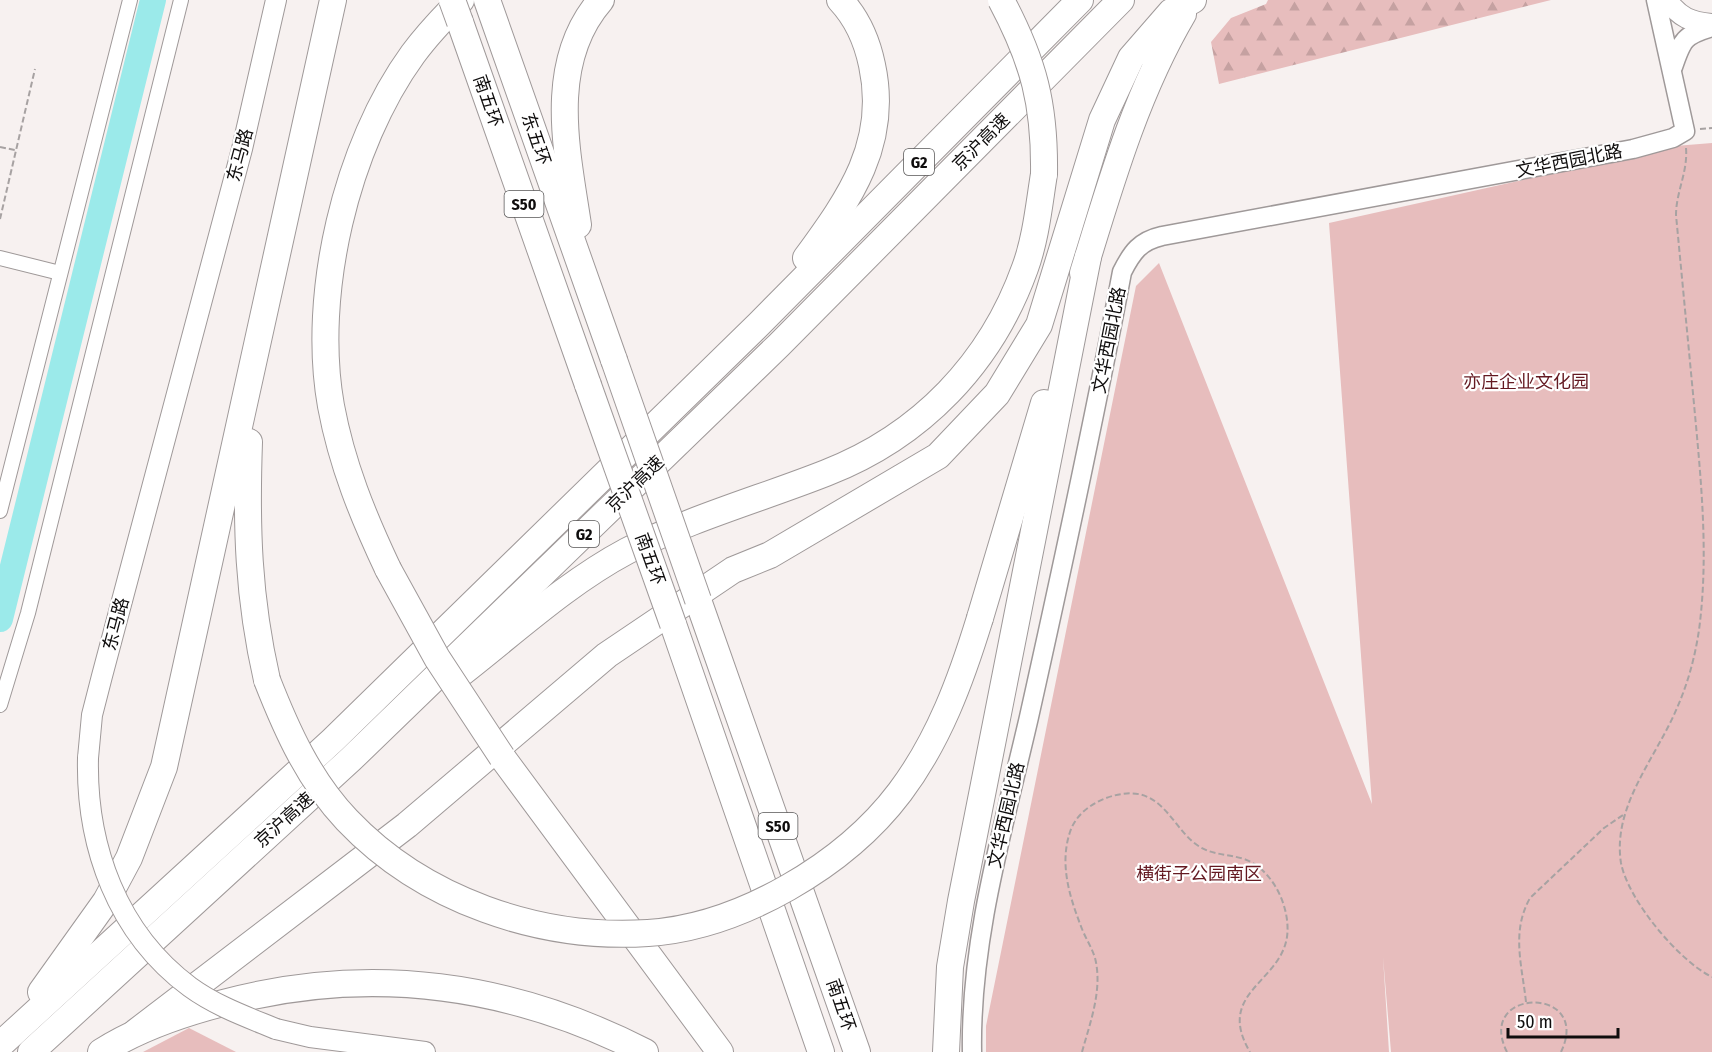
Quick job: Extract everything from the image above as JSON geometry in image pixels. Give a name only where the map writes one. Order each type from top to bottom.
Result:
[{"type":"highway","points":[[1,1044],[106,901],[129,858],[150,808],[177,719],[333,0]]},
{"type":"highway","name":"东五环","points":[[487,0],[585,279]]},
{"type":"highway","points":[[585,279],[564,110],[567,76],[577,41],[602,0]]},
{"type":"highway","points":[[759,324],[841,210],[859,177],[871,147],[877,120],[876,82],[870,53],[859,26],[840,0]]},
{"type":"highway","points":[[351,759],[588,574],[627,551],[680,527],[829,472],[874,450],[912,424],[959,385],[987,348],[1007,313],[1026,266],[1036,226],[1044,174],[1044,132],[1039,91],[1025,49],[1001,0]]},
{"type":"highway","name":"京沪高速","points":[[1,1044],[333,740],[759,324],[1080,0]]},
{"type":"highway","name":"京沪高速","points":[[31,1052],[351,759],[778,345],[1121,0]]},
{"type":"highway","points":[[259,340],[249,439],[247,507],[254,624],[267,680],[288,735],[315,779],[347,820],[384,854],[424,880],[466,902],[504,916],[591,933],[649,933],[694,926],[775,894],[812,874],[873,822],[899,794],[928,752],[965,668],[1088,257],[1132,122],[1156,67],[1193,0]]},
{"type":"highway","points":[[101,1052],[136,1032],[407,825],[607,655],[733,570],[787,546],[938,456],[998,394],[1039,325],[1102,120],[1131,58],[1171,12],[1193,0]]},
{"type":"highway","points":[[458,7],[412,55],[374,124],[340,219],[330,267],[326,359],[331,404],[350,481],[361,513],[388,569],[437,658],[502,757],[720,1052]]},
{"type":"highway","name":"南五环","points":[[458,7],[821,1052]]},
{"type":"highway","points":[[945,1052],[950,967],[960,901],[1088,257]]},
{"type":"highway","name":"南五环","points":[[585,279],[857,1052]]},
{"type":"highway","points":[[136,1032],[182,1014],[290,988],[335,982],[400,983],[501,996],[606,1032],[645,1052]]},
{"type":"main road","name":"东马路","points":[[276,0],[242,149],[92,716],[87,793],[93,831],[104,872],[122,909],[164,965],[191,987],[228,1009],[276,1029],[310,1037],[425,1052]]},
{"type":"main road","points":[[1667,0],[1689,22],[1712,25]]},
{"type":"street","points":[[0,511],[130,0]]},
{"type":"street","points":[[0,705],[31,602],[181,0]]},
{"type":"street","points":[[1656,0],[1685,131]]},
{"type":"street","points":[[1672,67],[1679,47],[1689,34],[1712,25]]},
{"type":"street","name":"文华西园北路","points":[[972,1052],[978,963],[992,877],[1077,505],[1122,272],[1131,255],[1149,239],[1162,236],[1633,149],[1673,138],[1685,131]]},
{"type":"street","points":[[0,258],[60,273]]},
{"type":"path","points":[[0,219],[35,69]]},
{"type":"path","points":[[1712,128],[1685,131],[1688,163],[1676,202],[1704,513],[1702,599],[1690,677],[1677,710],[1623,815],[1622,863],[1629,886],[1639,902],[1683,957],[1698,970],[1712,977]]},
{"type":"path","points":[[0,147],[16,150]]},
{"type":"path","points":[[1082,1052],[1093,1020],[1095,959],[1069,892],[1065,861],[1070,830],[1083,812],[1104,796],[1126,793],[1150,798],[1173,816],[1192,841],[1210,853],[1245,859],[1263,870],[1279,892],[1287,914],[1287,939],[1275,964],[1251,989],[1240,1010],[1241,1038],[1250,1052]]},
{"type":"path","points":[[1526,1002],[1518,938],[1518,925],[1523,910],[1530,898],[1604,828],[1623,815]]},
{"type":"path","points":[[1507,1052],[1502,1039],[1502,1026],[1509,1012],[1526,1002],[1540,1001],[1552,1006],[1560,1013],[1566,1026],[1566,1042],[1561,1052]]},
{"type":"green space","points":[[1268,0],[1551,0],[1219,84],[1211,42],[1231,18],[1266,4]]},
{"type":"green space","name":"亦庄企业文化园","points":[[1712,143],[1712,1052],[1391,1052],[1383,957],[1389,1052],[986,1052],[986,1026],[1136,286],[1159,263],[1372,804],[1329,223],[1675,146]]},
{"type":"green space","points":[[189,1028],[236,1052],[143,1052]]},
{"type":"waterway","points":[[0,619],[153,0]]},
{"type":"park label","name":"横街子公园南区","points":[[1199,874]]}]
